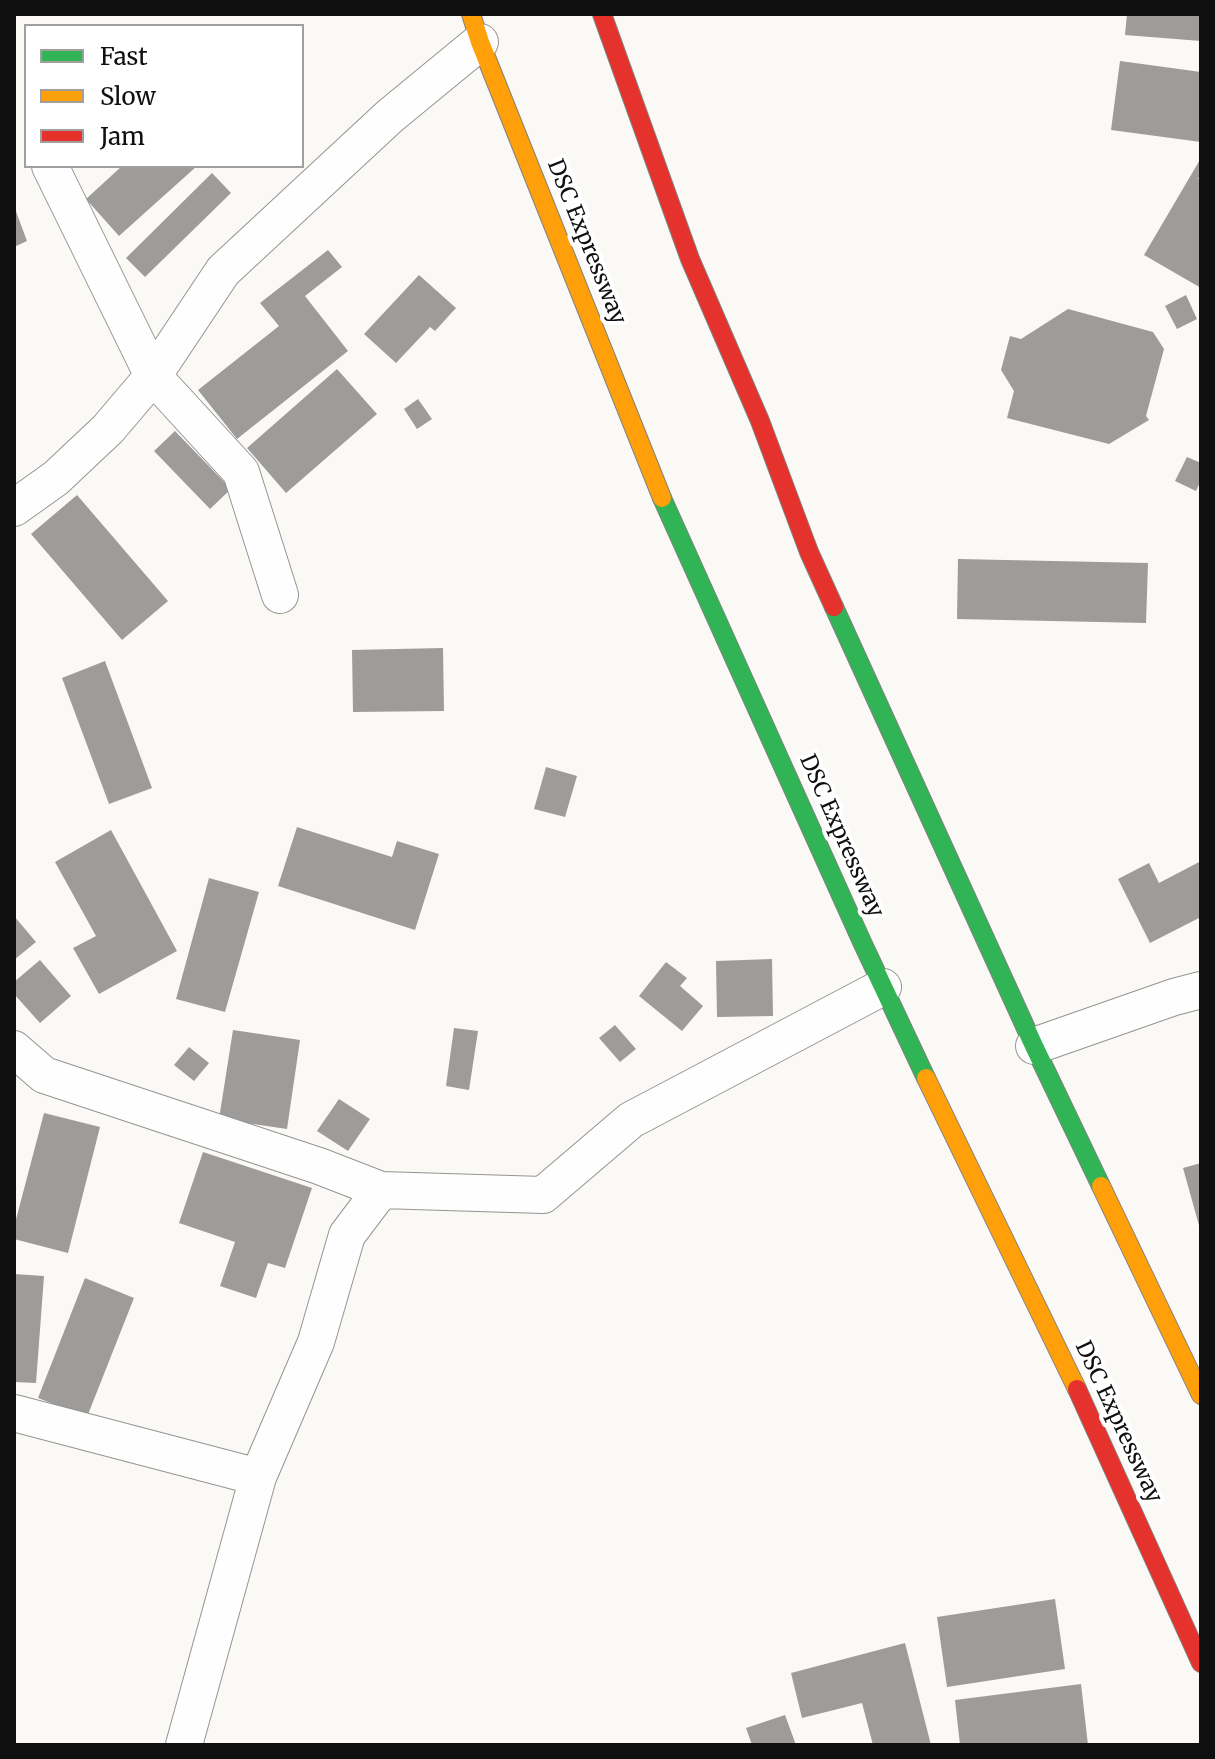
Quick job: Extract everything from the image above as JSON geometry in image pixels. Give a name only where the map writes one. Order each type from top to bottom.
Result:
[{"type":"main road","points":[[602,14],[690,259],[760,421],[809,552],[1034,1046],[1201,1395]]},
{"type":"main road","name":"DSC Expressway","points":[[475,28],[668,514],[883,987],[1076,1386],[1201,1663]]},
{"type":"street","points":[[14,508],[56,478],[108,429],[153,376],[223,271],[390,116],[475,28]]},
{"type":"street","points":[[51,168],[153,376],[241,472],[280,595]]},
{"type":"street","points":[[14,1049],[44,1075],[319,1166],[381,1190],[543,1195],[631,1120],[883,987]]},
{"type":"street","points":[[1034,1046],[1201,990]]},
{"type":"street","points":[[184,1745],[258,1477],[316,1342],[347,1235],[381,1190]]},
{"type":"street","points":[[14,1413],[258,1477]]},
{"type":"building","points":[[1127,14],[1201,14],[1201,41],[1125,35]]},
{"type":"building","points":[[1120,61],[1201,72],[1201,142],[1111,130]]},
{"type":"building","points":[[1201,158],[1198,179],[1201,180],[1201,288],[1144,255]]},
{"type":"building","points":[[120,168],[195,168],[119,236],[86,199]]},
{"type":"building","points":[[212,173],[231,193],[145,277],[126,258]]},
{"type":"building","points":[[14,206],[27,241],[14,247]]},
{"type":"building","points":[[328,250],[342,267],[305,296],[348,351],[237,439],[198,390],[279,326],[260,303]]},
{"type":"building","points":[[419,275],[456,308],[435,331],[430,327],[396,363],[364,334]]},
{"type":"building","points":[[1186,295],[1197,319],[1177,329],[1165,306]]},
{"type":"building","points":[[1068,309],[1153,332],[1164,349],[1146,416],[1149,420],[1109,444],[1007,418],[1014,391],[1001,370],[1010,336],[1021,339]]},
{"type":"building","points":[[337,369],[377,414],[286,493],[247,448]]},
{"type":"building","points":[[418,399],[432,419],[417,429],[404,409]]},
{"type":"building","points":[[175,431],[231,489],[210,509],[154,451]]},
{"type":"building","points":[[1187,457],[1201,463],[1201,480],[1196,491],[1175,481]]},
{"type":"building","points":[[77,495],[168,601],[122,640],[31,534]]},
{"type":"building","points":[[958,559],[1148,563],[1146,623],[957,619]]},
{"type":"building","points":[[443,648],[444,711],[353,712],[352,650]]},
{"type":"building","points":[[105,661],[152,788],[109,804],[62,678]]},
{"type":"building","points":[[546,767],[577,776],[565,817],[534,809]]},
{"type":"building","points":[[297,827],[392,857],[397,841],[439,854],[415,930],[278,886]]},
{"type":"building","points":[[111,830],[177,951],[99,994],[73,948],[96,936],[55,862]]},
{"type":"building","points":[[1201,861],[1201,917],[1150,943],[1118,879],[1149,863],[1159,883]]},
{"type":"building","points":[[209,878],[259,892],[225,1012],[176,999]]},
{"type":"building","points":[[14,916],[36,942],[14,960]]},
{"type":"building","points":[[772,959],[773,1016],[717,1017],[716,961]]},
{"type":"building","points":[[40,960],[71,996],[40,1023],[14,994],[14,982]]},
{"type":"building","points":[[666,962],[687,978],[680,986],[703,1006],[682,1031],[639,996]]},
{"type":"building","points":[[615,1025],[636,1049],[620,1062],[599,1038]]},
{"type":"building","points":[[454,1028],[478,1031],[469,1090],[446,1086]]},
{"type":"building","points":[[233,1030],[300,1040],[287,1129],[219,1119]]},
{"type":"building","points":[[189,1047],[209,1063],[194,1081],[174,1065]]},
{"type":"building","points":[[339,1099],[370,1119],[348,1151],[317,1131]]},
{"type":"building","points":[[44,1113],[100,1127],[68,1253],[14,1239],[14,1227]]},
{"type":"building","points":[[203,1152],[312,1188],[285,1268],[268,1263],[256,1298],[220,1286],[235,1242],[179,1223]]},
{"type":"building","points":[[1201,1163],[1201,1228],[1200,1229],[1183,1168]]},
{"type":"building","points":[[14,1274],[44,1276],[36,1383],[14,1382]]},
{"type":"building","points":[[85,1278],[134,1298],[87,1417],[38,1398]]},
{"type":"building","points":[[1055,1599],[1065,1669],[947,1687],[937,1617]]},
{"type":"building","points":[[905,1643],[931,1745],[873,1745],[862,1703],[802,1718],[791,1673]]},
{"type":"building","points":[[1081,1684],[1088,1745],[960,1745],[955,1700]]},
{"type":"building","points":[[785,1715],[796,1745],[752,1745],[746,1728]]},
{"type":"traffic: fast","points":[[662,498],[926,1078]]},
{"type":"traffic: fast","points":[[834,607],[1101,1186]]},
{"type":"traffic: slow","points":[[471,14],[662,498]]},
{"type":"traffic: slow","points":[[926,1078],[1077,1389]]},
{"type":"traffic: slow","points":[[1101,1186],[1201,1395]]},
{"type":"traffic: jam","points":[[602,14],[690,259],[760,421],[809,552],[834,607]]},
{"type":"traffic: jam","points":[[1077,1389],[1201,1663]]}]
